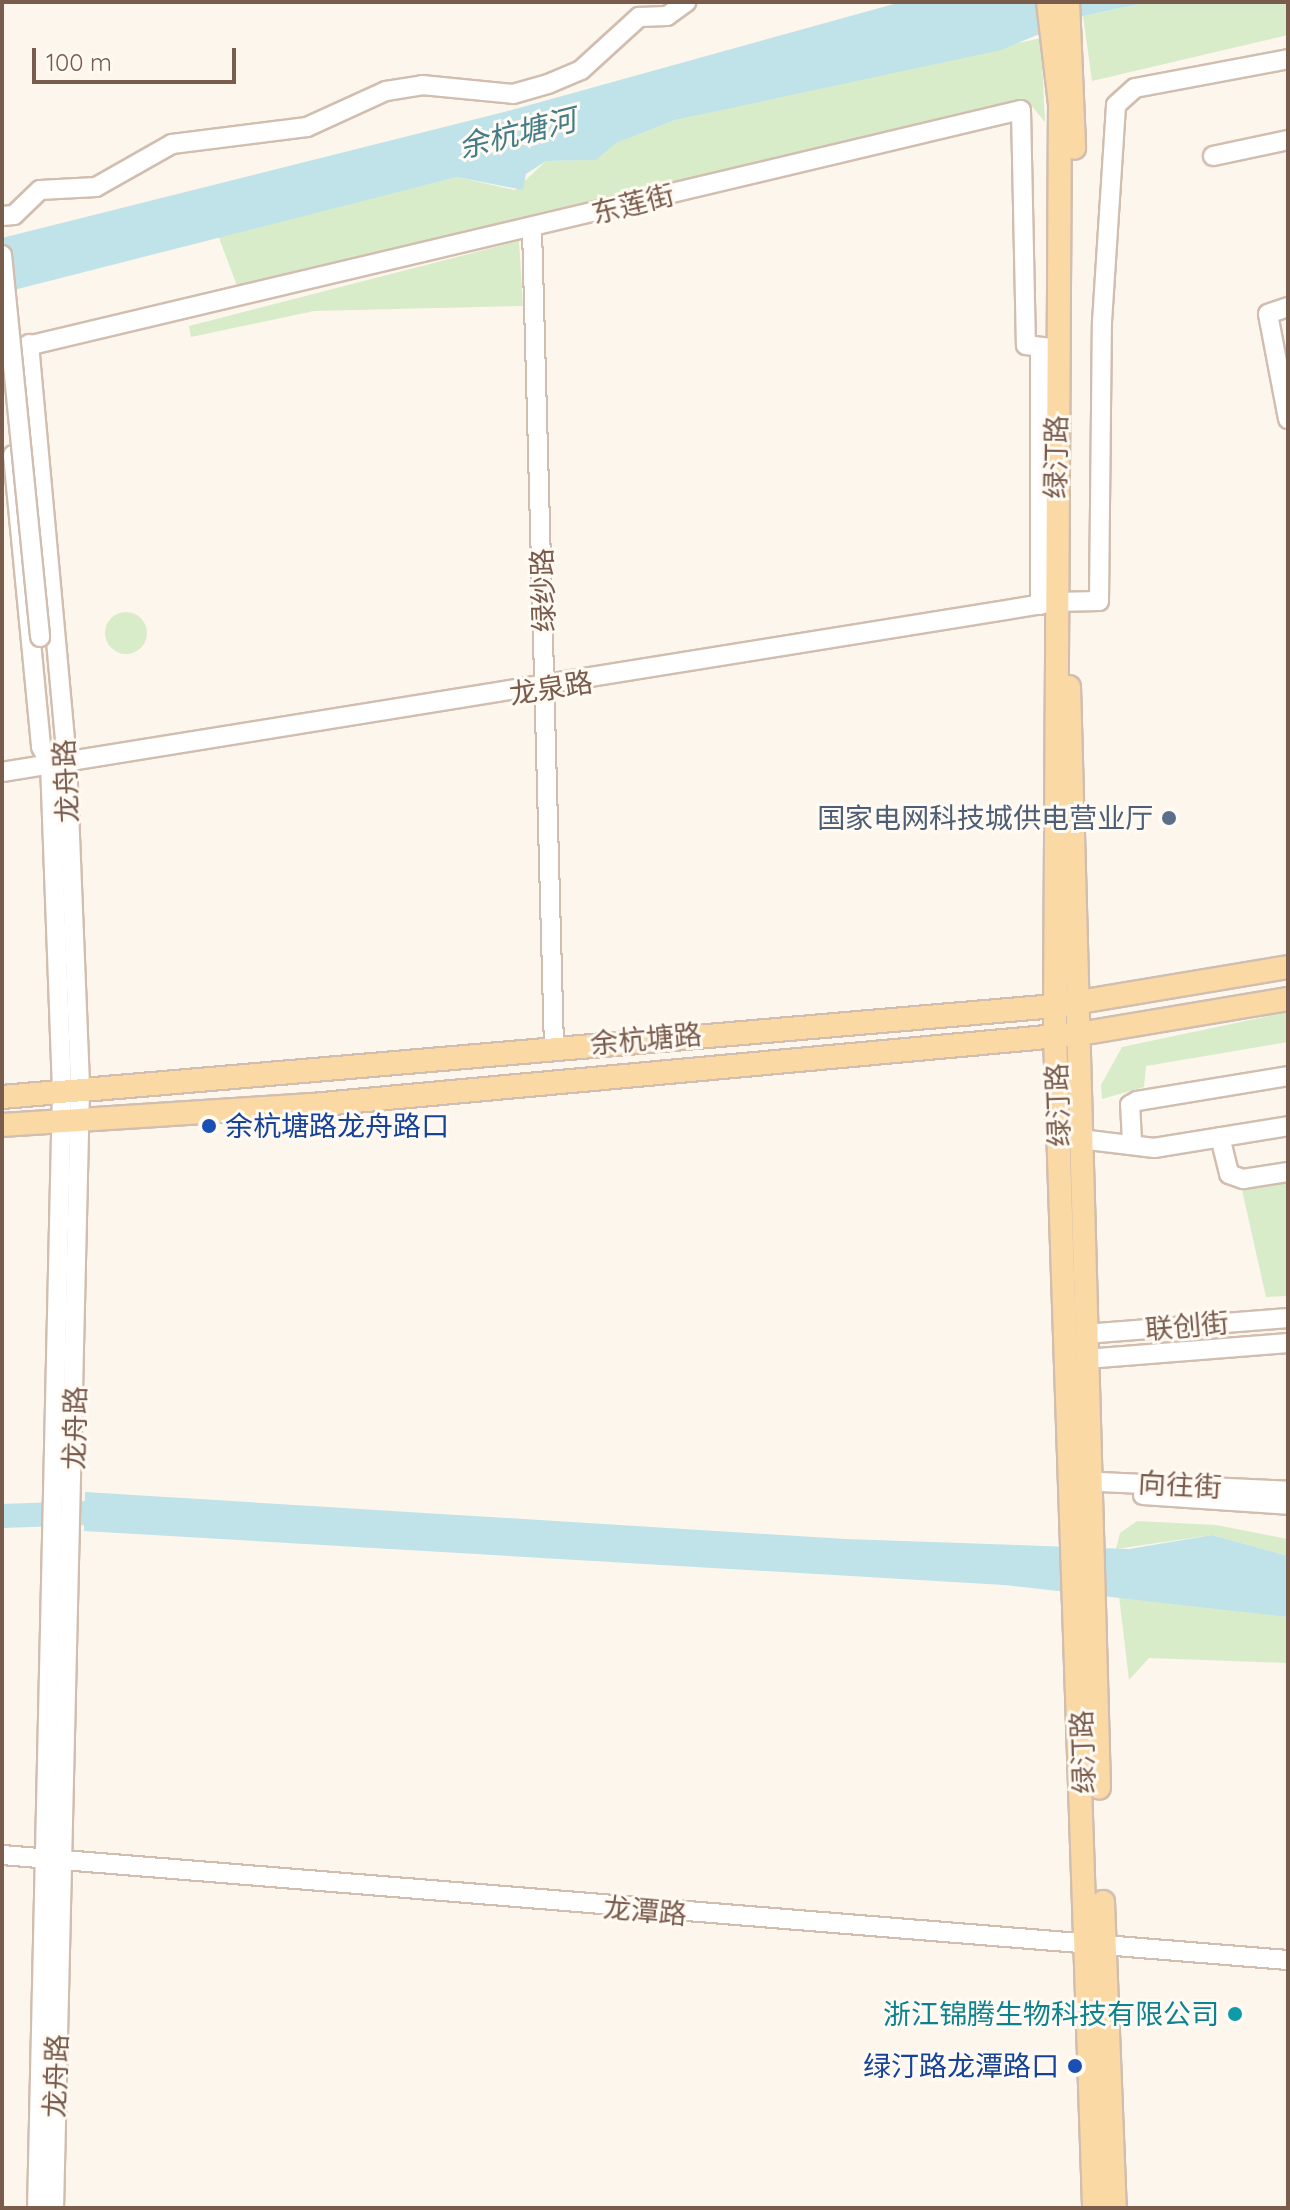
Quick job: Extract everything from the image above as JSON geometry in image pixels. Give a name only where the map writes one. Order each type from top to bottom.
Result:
[{"type":"main road","name":"绿汀路","points":[[1048,2],[1067,54],[1049,348],[1054,603],[1055,1036],[1084,1540],[1098,1950],[1115,2208]]},
{"type":"main road","name":"绿汀路","points":[[1068,2],[1054,603],[1079,1034],[1086,1359],[1081,1486]]},
{"type":"main road","name":"余杭塘路","points":[[2,1097],[1078,1004],[1288,967]]},
{"type":"main road","name":"余杭塘路","points":[[2,1125],[312,1105],[1079,1034],[1288,999]]},
{"type":"main road","name":"绿汀路","points":[[1094,2208],[1098,1950]]},
{"type":"street","points":[[2,216],[14,215],[40,190],[96,187],[172,144],[307,127],[386,91],[422,85],[513,94],[548,84],[581,70],[639,17],[667,16],[686,2]]},
{"type":"street","name":"龙泉路","points":[[2,772],[545,690],[1054,603],[1099,601],[1102,322],[1116,105],[1135,88],[1288,59]]},
{"type":"street","name":"东莲街","points":[[2,352],[532,229],[1021,110],[1026,345],[1049,348]]},
{"type":"street","points":[[1213,156],[1288,140]]},
{"type":"street","name":"绿纱路","points":[[532,229],[554,1047]]},
{"type":"street","name":"龙舟路","points":[[2,255],[40,637],[32,663]]},
{"type":"street","points":[[1288,307],[1268,314],[1288,419]]},
{"type":"street","name":"龙舟路","points":[[29,344],[55,649],[71,1090],[54,2208]]},
{"type":"street","name":"龙舟路","points":[[2,352],[41,747],[59,762]]},
{"type":"street","points":[[40,637],[55,649]]},
{"type":"street","points":[[1132,1141],[1130,1105],[1137,1101],[1288,1076]]},
{"type":"street","points":[[1080,1139],[1132,1141],[1154,1148],[1288,1126]]},
{"type":"street","points":[[1220,1137],[1229,1174],[1243,1179],[1288,1172]]},
{"type":"street","name":"联创街","points":[[1085,1334],[1288,1318]]},
{"type":"street","name":"联创街","points":[[1086,1359],[1288,1343]]},
{"type":"street","name":"向往街","points":[[1081,1486],[1288,1491]]},
{"type":"street","name":"向往街","points":[[1081,1486],[1288,1505]]},
{"type":"street","name":"龙潭路","points":[[2,1855],[1098,1950],[1288,1960]]},
{"type":"street","name":"龙舟路","points":[[37,2208],[57,1859]]},
{"type":"green space","points":[[1149,2],[1288,2],[1288,35],[1092,81],[1083,16]]},
{"type":"green space","points":[[1041,38],[1045,122],[1026,99],[237,286],[218,235],[457,177],[515,190],[546,161],[596,160],[615,143],[675,120]]},
{"type":"green space","points":[[519,241],[523,306],[314,311],[191,337],[189,326]]},
{"type":"green space","points":[[126,612],[141,618],[147,633],[141,648],[126,654],[111,648],[105,633],[111,618]]},
{"type":"green space","points":[[1288,1012],[1288,1042],[1146,1066],[1144,1087],[1102,1099],[1101,1085],[1122,1047]]},
{"type":"green space","points":[[1288,1183],[1288,1296],[1266,1297],[1242,1190]]},
{"type":"green space","points":[[1137,1521],[1216,1525],[1288,1539],[1288,1556],[1212,1535],[1116,1549],[1120,1533]]},
{"type":"green space","points":[[1119,1596],[1288,1617],[1288,1663],[1149,1658],[1129,1680]]},
{"type":"water","name":"余杭塘河","points":[[901,2],[1149,2],[1083,16],[1001,50],[675,120],[616,143],[596,160],[546,161],[526,174],[523,190],[457,177],[2,293],[2,238],[504,112]]},
{"type":"water","points":[[85,1492],[846,1539],[1129,1549],[1212,1535],[1288,1556],[1288,1617],[1004,1585],[84,1531]]},
{"type":"waterway","points":[[2,1516],[116,1512]]},
{"type":"place","name":"国家电网科技城供电营业厅","points":[[1169,818]]},
{"type":"place","name":"余杭塘路龙舟路口","points":[[209,1126]]},
{"type":"place","name":"浙江锦腾生物科技有限公司","points":[[1235,2014]]},
{"type":"place","name":"绿汀路龙潭路口","points":[[1075,2066]]}]
